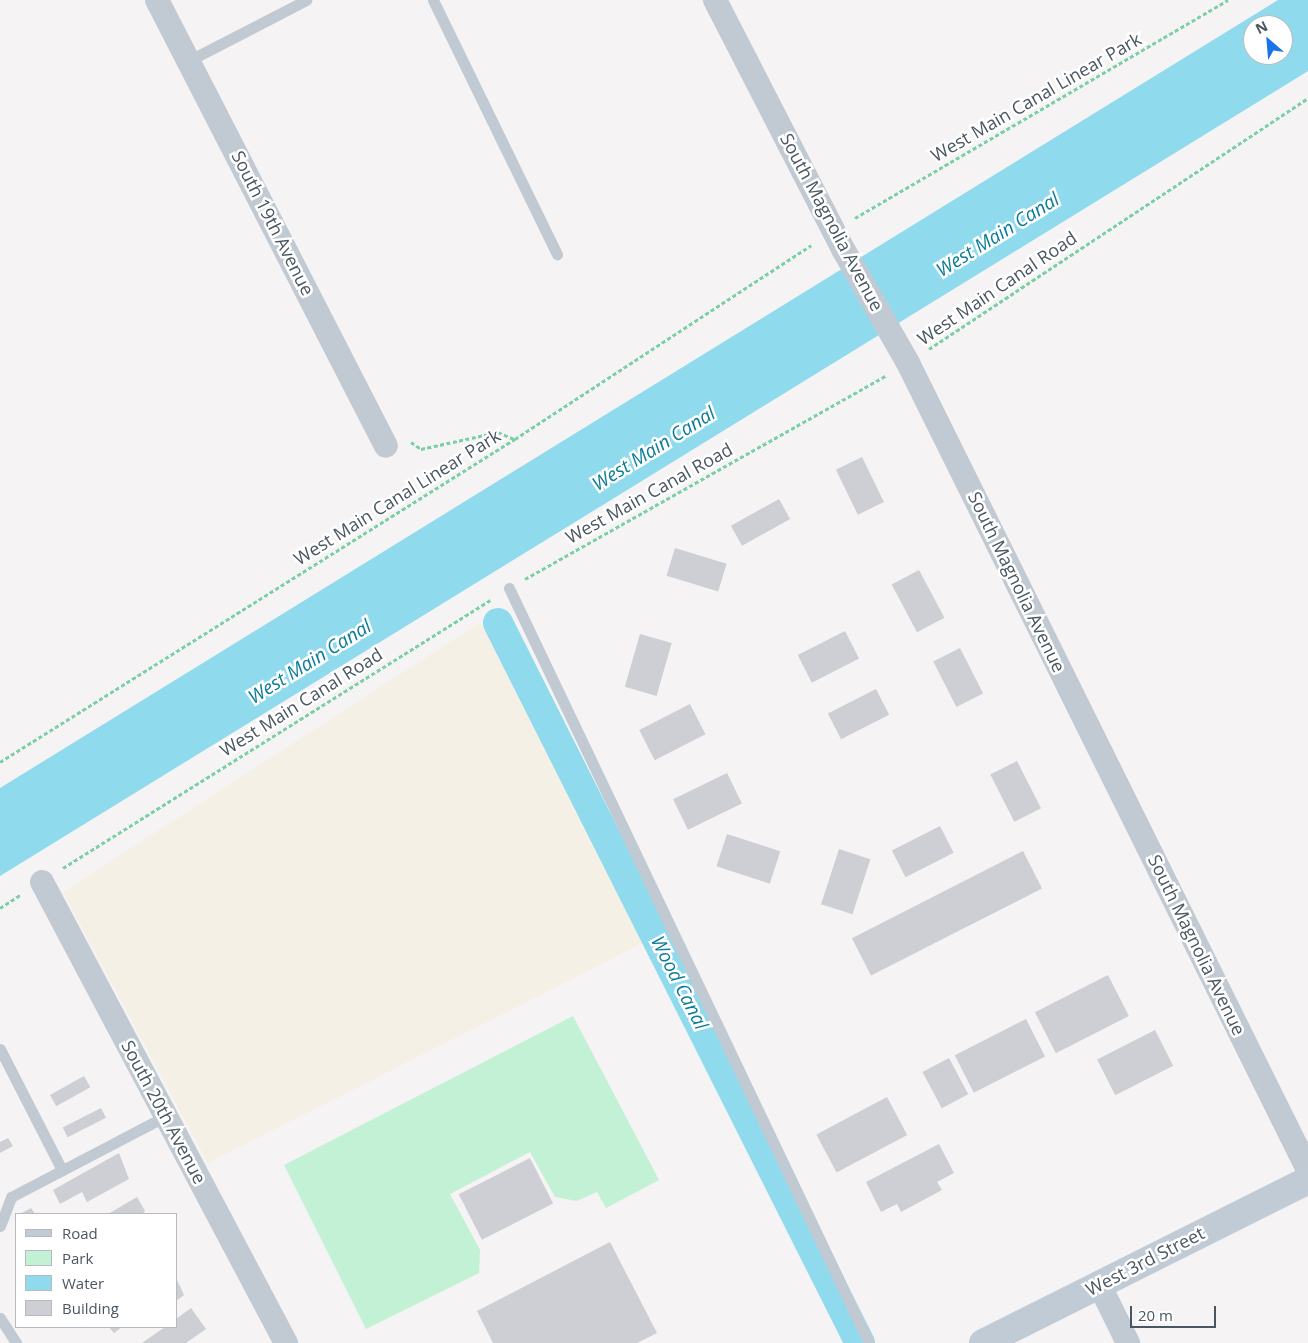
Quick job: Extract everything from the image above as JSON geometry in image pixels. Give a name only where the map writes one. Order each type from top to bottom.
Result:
[{"type":"street","name":"South 19th Avenue","points":[[157,0],[397,443]]},
{"type":"street","name":"South Magnolia Avenue","points":[[715,0],[844,249],[908,363],[1308,1170]]},
{"type":"street","name":"South 20th Avenue","points":[[42,882],[286,1343]]},
{"type":"street","name":"West 3rd Street","points":[[983,1343],[1308,1180]]},
{"type":"street","points":[[1099,1284],[1128,1343]]},
{"type":"lane","points":[[190,60],[306,0]]},
{"type":"lane","points":[[433,0],[558,254]]},
{"type":"lane","points":[[509,588],[869,1343]]},
{"type":"lane","points":[[0,1049],[62,1170]]},
{"type":"lane","points":[[1,1218],[11,1197],[166,1116]]},
{"type":"lane","points":[[0,1318],[16,1343]]},
{"type":"path","name":"West Main Canal Linear Park","points":[[858,217],[1228,0]]},
{"type":"path","name":"West Main Canal Road","points":[[0,908],[509,588],[908,363],[1308,98]]},
{"type":"path","name":"West Main Canal Linear Park","points":[[0,762],[515,439],[804,249]]},
{"type":"path","points":[[397,443],[422,449],[498,432],[515,439]]},
{"type":"green space","points":[[573,1016],[659,1180],[606,1208],[597,1192],[577,1201],[555,1197],[530,1152],[450,1194],[480,1250],[479,1273],[366,1329],[284,1165]]},
{"type":"sand","points":[[481,622],[643,943],[208,1163],[63,892]]},
{"type":"water","name":"West Main Canal","points":[[1278,0],[1308,0],[1308,71],[0,876],[0,788],[1243,22],[1243,65],[1293,65],[1293,15],[1254,15]]},
{"type":"building","points":[[862,457],[884,502],[858,515],[836,470]]},
{"type":"building","points":[[779,499],[790,519],[742,546],[731,526]]},
{"type":"building","points":[[675,548],[727,564],[718,592],[667,576]]},
{"type":"building","points":[[919,570],[944,618],[917,632],[892,585]]},
{"type":"building","points":[[845,631],[859,659],[812,683],[798,655]]},
{"type":"building","points":[[640,634],[672,643],[657,696],[625,687]]},
{"type":"building","points":[[960,648],[983,693],[956,707],[933,662]]},
{"type":"building","points":[[876,689],[889,715],[841,739],[828,714]]},
{"type":"building","points":[[690,704],[705,734],[655,760],[639,730]]},
{"type":"building","points":[[1017,761],[1041,808],[1014,822],[990,775]]},
{"type":"building","points":[[727,773],[742,804],[688,830],[673,799]]},
{"type":"building","points":[[940,826],[954,853],[906,877],[892,851]]},
{"type":"building","points":[[727,834],[780,851],[770,884],[716,866]]},
{"type":"building","points":[[839,849],[870,859],[852,914],[821,904]]},
{"type":"building","points":[[1023,851],[1042,888],[871,976],[852,938]]},
{"type":"building","points":[[1108,975],[1129,1016],[1056,1053],[1035,1012]]},
{"type":"building","points":[[1026,1019],[1045,1056],[974,1093],[955,1055]]},
{"type":"building","points":[[1155,1030],[1173,1066],[1115,1095],[1097,1060]]},
{"type":"building","points":[[949,1058],[968,1094],[942,1108],[923,1072]]},
{"type":"building","points":[[84,1076],[90,1087],[56,1106],[50,1095]]},
{"type":"building","points":[[887,1097],[907,1135],[837,1173],[816,1135]]},
{"type":"building","points":[[101,1108],[106,1118],[68,1137],[63,1128]]},
{"type":"building","points":[[8,1138],[13,1146],[0,1153],[0,1142]]},
{"type":"building","points":[[939,1144],[954,1173],[937,1182],[942,1190],[901,1212],[897,1204],[881,1212],[866,1182]]},
{"type":"building","points":[[119,1153],[129,1179],[87,1202],[82,1192],[60,1204],[53,1190]]},
{"type":"building","points":[[530,1158],[553,1203],[482,1240],[459,1194]]},
{"type":"building","points":[[137,1197],[145,1211],[144,1213],[110,1213]]},
{"type":"building","points":[[31,1208],[34,1213],[22,1213]]},
{"type":"building","points":[[610,1242],[657,1333],[637,1343],[493,1343],[477,1311]]},
{"type":"building","points":[[178,1282],[184,1295],[178,1300]]},
{"type":"building","points":[[191,1308],[206,1329],[186,1343],[142,1343],[164,1328],[178,1328],[178,1318]]},
{"type":"building","points":[[110,1328],[121,1328],[114,1333]]},
{"type":"waterway","name":"Wood Canal","points":[[498,623],[860,1343]]}]
